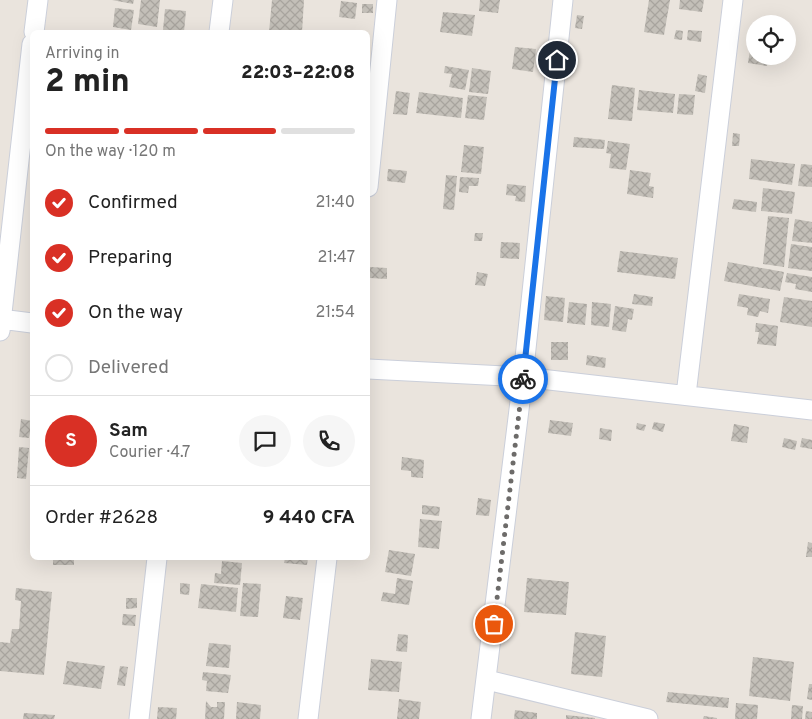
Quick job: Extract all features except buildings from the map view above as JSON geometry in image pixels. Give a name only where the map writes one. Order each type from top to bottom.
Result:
[{"type":"street","points":[[34,30],[38,0]]},
{"type":"street","points":[[219,30],[223,0]]},
{"type":"street","points":[[370,167],[387,0]]},
{"type":"street","points":[[481,719],[523,377],[564,0]]},
{"type":"street","points":[[686,395],[733,0]]},
{"type":"street","points":[[30,61],[0,323],[30,324]]},
{"type":"street","points":[[370,370],[523,377],[812,410]]},
{"type":"street","points":[[139,719],[157,560]]},
{"type":"street","points":[[308,719],[327,560]]},
{"type":"street","points":[[487,680],[648,719]]},
{"type":"way so far","points":[[494,624],[523,379]]},
{"type":"route","points":[[523,379],[557,60]]}]
